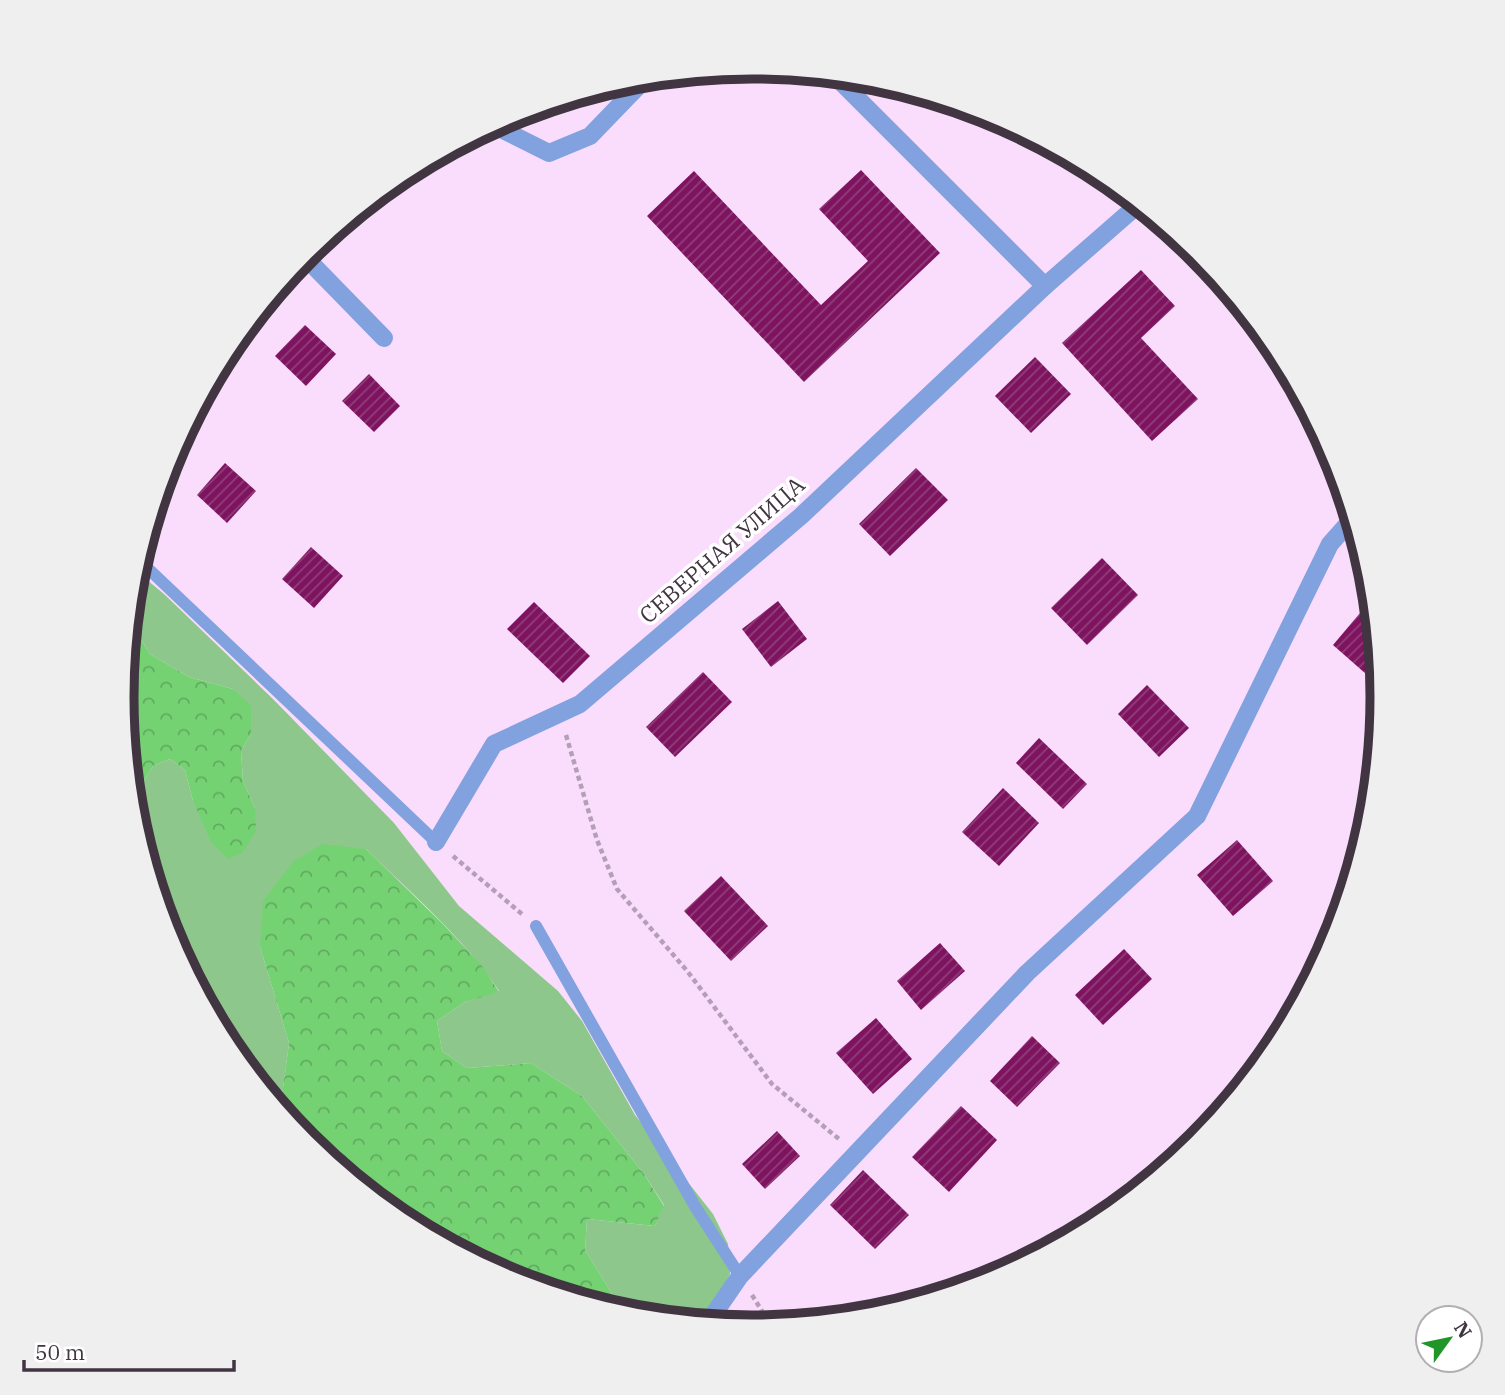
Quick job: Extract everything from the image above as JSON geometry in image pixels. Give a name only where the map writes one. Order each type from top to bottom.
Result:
[{"type":"street","points":[[845,86],[1045,286]]},
{"type":"street","points":[[505,131],[549,153],[590,136],[634,91]]},
{"type":"street","name":"СЕВЕРНАЯ УЛИЦА","points":[[436,842],[494,744],[580,704],[801,516],[1045,286],[1132,209]]},
{"type":"street","points":[[312,264],[384,338]]},
{"type":"street","points":[[713,1315],[740,1276],[1027,973],[1197,816],[1330,544],[1346,526]]},
{"type":"lane","points":[[148,568],[436,842]]},
{"type":"lane","points":[[536,926],[696,1208],[740,1276]]},
{"type":"path","points":[[559,714],[597,840],[617,889],[688,972],[772,1084],[856,1153]]},
{"type":"path","points":[[436,842],[536,926]]},
{"type":"path","points":[[740,1276],[765,1316]]},
{"type":"green space","points":[[146,579],[273,699],[394,823],[459,906],[558,991],[582,1021],[635,1115],[713,1214],[728,1244],[730,1274],[716,1302],[720,1315],[672,1311],[616,1300],[585,1250],[587,1219],[655,1226],[664,1205],[644,1174],[582,1096],[531,1063],[467,1068],[442,1051],[437,1021],[465,1002],[499,991],[470,952],[366,849],[260,947],[289,1043],[282,1098],[238,1041],[217,1007],[181,934],[155,858],[148,825],[143,782],[153,766],[170,759],[185,770],[193,801],[255,808],[243,781],[241,751],[251,734],[233,689],[189,677],[150,654],[137,634]]},
{"type":"green space","points":[[137,634],[150,654],[189,677],[233,689],[251,706],[251,734],[241,751],[243,781],[255,808],[256,831],[242,853],[228,859],[211,842],[193,801],[185,770],[170,759],[153,766],[143,782],[148,825],[135,738]]},
{"type":"green space","points":[[322,844],[366,849],[444,925],[482,966],[499,992],[465,1002],[437,1021],[442,1051],[467,1068],[531,1063],[582,1096],[644,1174],[664,1206],[655,1226],[587,1219],[585,1250],[616,1300],[516,1269],[443,1233],[409,1212],[345,1163],[282,1098],[289,1043],[260,947],[263,901],[293,862]]},
{"type":"building","points":[[861,170],[940,253],[804,382],[647,216],[694,171],[821,305],[868,261],[819,209]]},
{"type":"building","points":[[1141,270],[1175,306],[1141,338],[1198,399],[1152,441],[1062,343]]},
{"type":"building","points":[[305,325],[336,354],[306,386],[275,356]]},
{"type":"building","points":[[1035,357],[1071,394],[1031,433],[995,396]]},
{"type":"building","points":[[369,374],[400,406],[374,432],[342,401]]},
{"type":"building","points":[[225,463],[256,491],[227,523],[197,495]]},
{"type":"building","points":[[916,468],[948,500],[890,556],[859,524]]},
{"type":"building","points":[[311,547],[343,576],[314,608],[282,579]]},
{"type":"building","points":[[1102,558],[1138,595],[1087,645],[1051,608]]},
{"type":"building","points":[[778,601],[807,639],[771,667],[742,629]]},
{"type":"building","points":[[534,602],[590,656],[563,683],[507,629]]},
{"type":"building","points":[[1364,608],[1371,678],[1333,645]]},
{"type":"building","points":[[703,672],[732,702],[675,757],[646,727]]},
{"type":"building","points":[[1147,685],[1189,728],[1159,757],[1118,714]]},
{"type":"building","points":[[1039,738],[1087,784],[1063,809],[1016,763]]},
{"type":"building","points":[[1003,788],[1039,823],[999,866],[962,832]]},
{"type":"building","points":[[1237,840],[1273,881],[1233,916],[1197,875]]},
{"type":"building","points":[[721,876],[768,926],[731,961],[684,911]]},
{"type":"building","points":[[940,943],[965,971],[921,1010],[897,981]]},
{"type":"building","points":[[1124,949],[1152,979],[1103,1025],[1075,995]]},
{"type":"building","points":[[876,1018],[912,1059],[873,1094],[836,1053]]},
{"type":"building","points":[[1032,1036],[1060,1063],[1017,1107],[990,1081]]},
{"type":"building","points":[[961,1106],[997,1140],[949,1192],[912,1157]]},
{"type":"building","points":[[777,1131],[800,1156],[765,1189],[742,1164]]},
{"type":"building","points":[[863,1170],[909,1215],[875,1249],[830,1205]]}]
